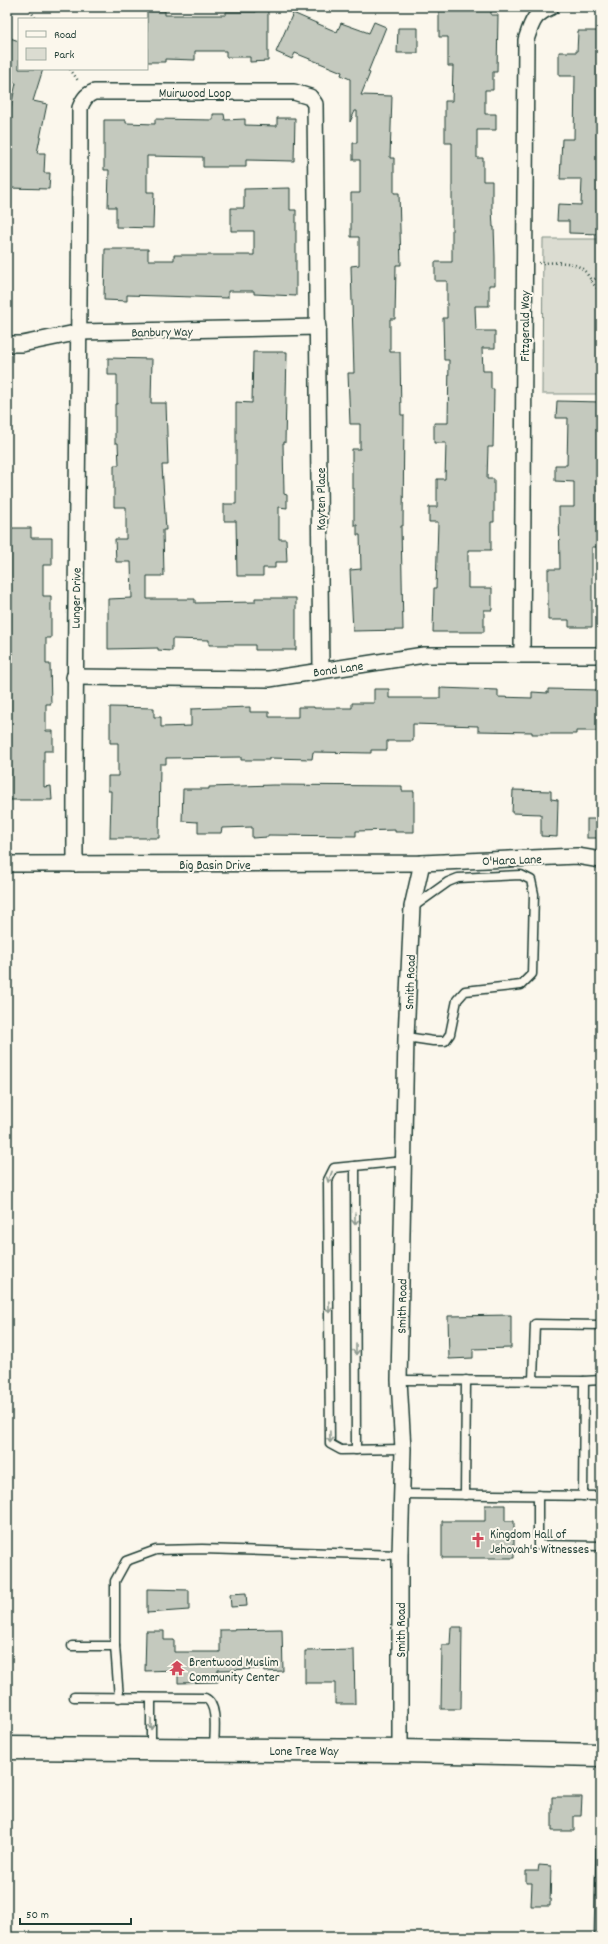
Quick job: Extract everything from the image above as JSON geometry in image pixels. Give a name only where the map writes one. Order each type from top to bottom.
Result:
[{"type":"main road","name":"Lone Tree Way","points":[[7,1748],[400,1751],[601,1756]]},
{"type":"street","name":"Fitzgerald Way","points":[[522,654],[526,40],[538,13],[550,7]]},
{"type":"street","name":"Muirwood Loop","points":[[80,332],[80,108],[83,100],[88,94],[94,92],[294,92],[310,97],[315,104],[318,327]]},
{"type":"street","name":"Banbury Way","points":[[7,344],[22,344],[80,332],[318,327]]},
{"type":"street","name":"Kayten Place","points":[[318,327],[321,670]]},
{"type":"street","name":"Lunger Drive","points":[[75,864],[74,677],[80,332]]},
{"type":"street","name":"Bond Lane","points":[[74,677],[269,679],[321,670],[424,656],[522,654],[601,655]]},
{"type":"street","name":"O'Hara Lane","points":[[422,863],[577,856],[601,860]]},
{"type":"street","name":"Big Basin Drive","points":[[7,864],[422,863]]},
{"type":"street","name":"Smith Road","points":[[400,1751],[400,1555],[403,1449],[400,1380],[406,1037],[412,907],[422,863]]},
{"type":"lane","points":[[406,1037],[433,1041],[445,1041],[450,1034],[457,1000],[465,991],[521,985],[532,974],[534,894],[531,880],[521,875],[458,878],[448,882],[412,907]]},
{"type":"lane","points":[[403,1449],[341,1450],[330,1444],[328,1180],[334,1168],[405,1161]]},
{"type":"lane","points":[[355,1166],[356,1450]]},
{"type":"lane","points":[[533,1380],[535,1324],[601,1325]]},
{"type":"lane","points":[[400,1380],[601,1380]]},
{"type":"lane","points":[[465,1495],[466,1380]]},
{"type":"lane","points":[[583,1496],[584,1381]]},
{"type":"lane","points":[[401,1494],[601,1496]]},
{"type":"lane","points":[[538,1495],[538,1545],[601,1546]]},
{"type":"lane","points":[[119,1698],[115,1646],[115,1581],[126,1561],[156,1550],[202,1549],[400,1555]]},
{"type":"lane","points":[[72,1646],[115,1646]]},
{"type":"lane","points":[[74,1697],[201,1697],[209,1699],[214,1710],[214,1750]]},
{"type":"lane","points":[[151,1698],[151,1749]]},
{"type":"lane","points":[[599,1937],[601,1837]]},
{"type":"path","points":[[28,7],[35,18]]},
{"type":"path","points":[[71,70],[79,82]]},
{"type":"path","points":[[591,281],[600,277],[598,270],[601,262]]},
{"type":"path","points":[[525,264],[577,265],[587,274],[591,281],[601,291]]},
{"type":"green space","points":[[543,239],[601,239],[601,394],[542,394]]},
{"type":"building","points":[[256,7],[268,7],[268,61],[250,62],[250,57],[226,57],[226,51],[195,51],[195,60],[165,59],[165,62],[148,62],[147,11],[165,11],[165,15],[226,15],[226,12],[256,12]]},
{"type":"building","points":[[439,7],[491,7],[491,15],[498,15],[497,72],[493,72],[493,90],[485,90],[485,114],[496,114],[496,130],[477,130],[477,158],[483,158],[483,181],[492,181],[495,257],[495,285],[489,285],[489,306],[475,306],[476,331],[495,331],[495,348],[482,348],[483,371],[491,371],[491,389],[494,389],[493,447],[488,447],[487,479],[494,479],[494,522],[491,522],[491,550],[468,550],[468,588],[492,588],[492,610],[484,610],[484,632],[433,632],[438,522],[429,522],[429,507],[437,507],[437,479],[445,479],[446,443],[434,443],[434,423],[448,423],[449,360],[444,360],[443,318],[447,318],[447,281],[435,281],[435,262],[452,262],[452,143],[445,143],[445,101],[452,101],[453,66],[448,66],[448,37],[439,37]]},
{"type":"building","points":[[293,13],[337,32],[341,23],[369,33],[374,22],[386,27],[368,72],[370,73],[361,95],[392,96],[390,158],[394,158],[394,193],[399,193],[401,265],[396,265],[395,319],[390,319],[390,352],[400,352],[401,415],[404,415],[403,526],[401,526],[403,630],[353,631],[350,570],[361,569],[360,535],[357,535],[357,525],[354,525],[354,488],[352,488],[352,449],[360,449],[360,424],[350,424],[348,373],[354,373],[351,266],[359,265],[359,237],[351,237],[351,193],[360,193],[360,160],[353,160],[353,143],[357,143],[357,111],[355,111],[350,122],[350,79],[341,75],[342,72],[295,53],[292,59],[276,52]]},
{"type":"building","points":[[398,28],[418,28],[418,53],[397,53]]},
{"type":"building","points":[[578,31],[601,31],[601,234],[569,233],[569,221],[557,221],[558,204],[581,205],[582,179],[560,179],[562,139],[574,139],[575,76],[559,76],[559,52],[577,52]]},
{"type":"building","points":[[7,37],[18,41],[18,70],[43,70],[33,101],[47,104],[37,153],[45,153],[44,173],[50,173],[49,189],[8,188],[7,111],[10,111],[16,83],[7,81]]},
{"type":"building","points":[[213,114],[224,114],[225,120],[245,119],[245,125],[277,126],[277,118],[295,118],[294,161],[246,160],[246,167],[203,167],[203,157],[147,156],[147,192],[154,192],[153,228],[116,227],[116,207],[108,207],[109,170],[104,170],[104,120],[126,120],[126,123],[155,124],[155,119],[213,120]]},
{"type":"building","points":[[290,188],[290,210],[296,210],[296,296],[254,294],[254,291],[228,291],[228,298],[127,295],[127,301],[104,300],[105,249],[148,249],[148,260],[174,260],[174,255],[254,255],[254,231],[231,231],[231,208],[244,208],[244,189]]},
{"type":"building","points":[[253,352],[287,352],[285,443],[283,443],[284,494],[287,495],[287,508],[279,507],[279,539],[286,539],[287,562],[275,562],[275,568],[263,568],[263,576],[237,576],[236,521],[224,521],[224,504],[236,504],[236,402],[252,403]]},
{"type":"building","points":[[108,358],[152,359],[151,403],[166,403],[168,465],[162,465],[166,530],[163,530],[164,576],[147,576],[147,599],[195,599],[195,603],[255,602],[255,598],[296,598],[296,650],[255,650],[255,645],[209,645],[209,640],[172,639],[172,651],[158,650],[158,648],[108,649],[108,599],[132,598],[131,562],[116,562],[115,539],[126,539],[126,507],[114,507],[114,465],[119,465],[118,443],[115,443],[117,375],[108,375]]},
{"type":"building","points":[[557,401],[601,402],[601,547],[592,547],[592,627],[569,627],[569,620],[548,620],[548,569],[560,569],[559,507],[574,507],[574,482],[555,481],[555,465],[567,465],[568,418],[556,418]]},
{"type":"building","points":[[7,528],[31,528],[31,538],[52,538],[52,565],[43,565],[43,596],[51,596],[51,638],[46,638],[46,664],[50,664],[51,704],[46,704],[46,731],[53,731],[53,751],[44,751],[44,787],[51,786],[52,800],[7,800]]},
{"type":"building","points":[[440,688],[498,690],[498,697],[532,698],[532,692],[548,693],[548,689],[601,690],[601,731],[576,731],[576,734],[532,734],[532,732],[478,731],[478,726],[413,724],[413,741],[387,741],[387,750],[371,750],[371,753],[313,752],[312,759],[269,758],[269,760],[241,760],[241,757],[166,758],[166,764],[160,764],[159,838],[110,838],[111,791],[108,791],[108,776],[118,776],[118,743],[110,743],[110,707],[154,708],[154,717],[161,717],[161,727],[191,726],[191,709],[250,707],[250,712],[269,712],[269,717],[298,717],[298,707],[352,708],[352,703],[374,703],[374,689],[389,689],[389,698],[440,698]]},
{"type":"building","points":[[273,785],[402,786],[402,791],[414,791],[414,832],[395,832],[395,830],[356,831],[356,836],[268,835],[268,837],[252,838],[252,827],[222,828],[221,833],[198,833],[198,822],[182,821],[183,789]]},
{"type":"building","points":[[513,790],[551,791],[551,799],[558,800],[557,837],[541,836],[541,814],[512,813]]},
{"type":"building","points":[[587,819],[601,819],[601,838],[587,838]]},
{"type":"building","points":[[511,1315],[511,1348],[473,1349],[473,1358],[449,1359],[448,1316]]},
{"type":"building","name":"Kingdom Hall of Jehovah's Witnesses","points":[[485,1505],[505,1505],[505,1521],[514,1521],[514,1558],[442,1558],[442,1521],[485,1521]]},
{"type":"building","points":[[147,1589],[189,1590],[189,1610],[147,1613]]},
{"type":"building","points":[[246,1593],[247,1606],[231,1607],[230,1594]]},
{"type":"building","points":[[451,1627],[462,1627],[461,1709],[441,1709],[442,1645],[450,1645]]},
{"type":"building","points":[[282,1629],[283,1671],[264,1672],[264,1669],[218,1670],[218,1682],[178,1683],[178,1670],[145,1671],[146,1631],[164,1631],[164,1640],[174,1640],[174,1652],[220,1652],[220,1630]]},
{"type":"building","points":[[354,1650],[355,1704],[335,1704],[335,1683],[305,1683],[305,1651]]},
{"type":"building","points":[[552,1797],[582,1797],[581,1816],[574,1816],[574,1831],[552,1831]]},
{"type":"building","points":[[539,1865],[551,1866],[550,1906],[531,1906],[532,1883],[526,1883],[526,1871],[538,1871]]},
{"type":"place","name":"Kingdom Hall of Jehovah's Witnesses","points":[[478,1540]]},
{"type":"place","name":"Brentwood Muslim Community Center","points":[[177,1668]]}]
